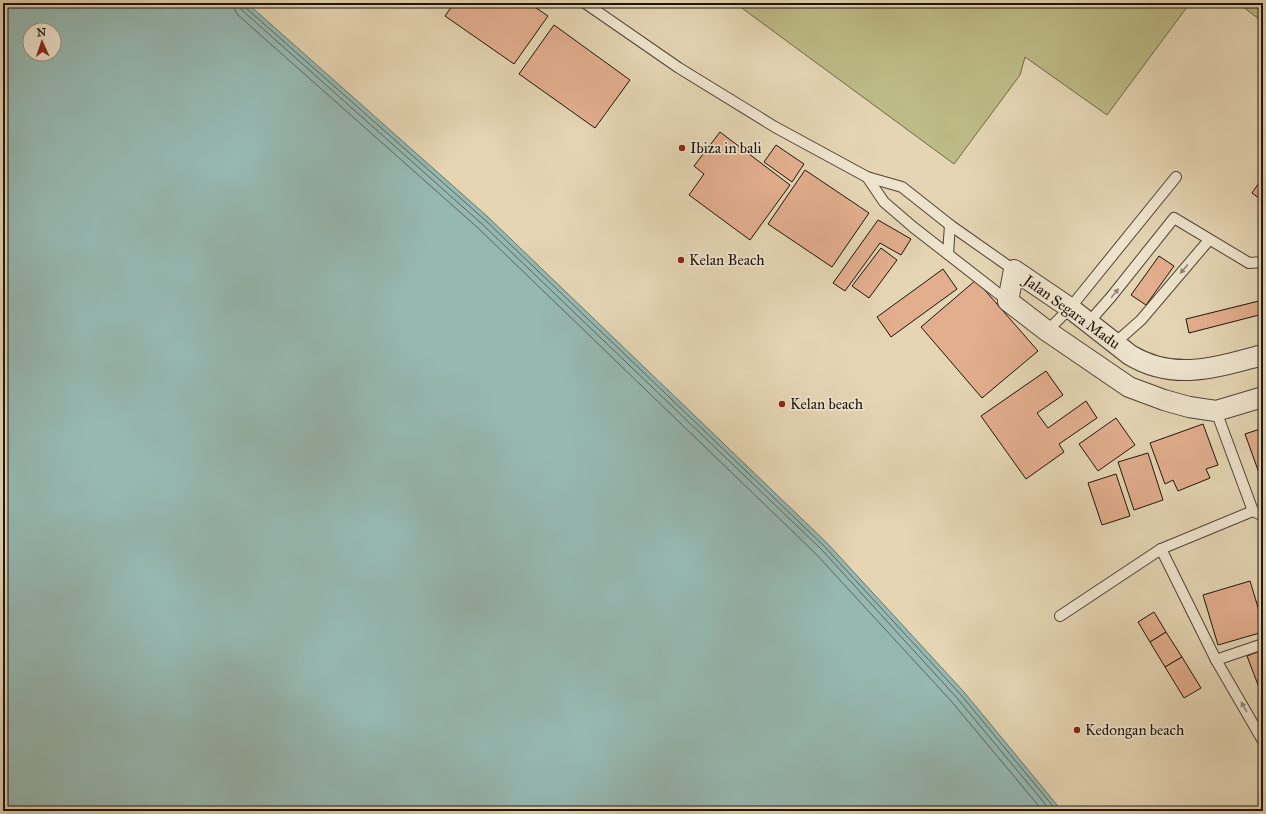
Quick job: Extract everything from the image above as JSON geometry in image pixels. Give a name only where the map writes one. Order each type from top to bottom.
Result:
[{"type":"street","name":"Jalan Segara Madu","points":[[1263,355],[1210,369],[1165,369],[1139,360],[1070,308],[1014,270],[1008,301],[1047,332],[1129,387],[1164,400],[1189,407],[1216,411],[1263,397]]},
{"type":"street","points":[[1129,387],[1139,360]]},
{"type":"lane","points":[[585,3],[679,68],[775,127],[867,177],[902,187],[950,225],[1014,270]]},
{"type":"lane","points":[[867,177],[884,202],[1008,301]]},
{"type":"lane","points":[[1047,332],[1070,308],[1176,177]]},
{"type":"lane","points":[[1089,322],[1111,297],[1174,218],[1209,240],[1249,262],[1263,262]]},
{"type":"lane","points":[[948,254],[950,225]]},
{"type":"lane","points":[[1115,343],[1141,320],[1209,240]]},
{"type":"lane","points":[[1216,411],[1253,511],[1263,516]]},
{"type":"lane","points":[[1060,616],[1160,549],[1253,511]]},
{"type":"lane","points":[[1160,549],[1216,660],[1263,741]]},
{"type":"lane","points":[[1216,660],[1263,644]]},
{"type":"shaded area","points":[[735,3],[1190,3],[1107,115],[1025,57],[1020,75],[954,164]]},
{"type":"shaded area","points":[[1238,3],[1263,3],[1263,22]]},
{"type":"water","points":[[3,3],[247,3],[488,217],[827,543],[964,692],[1062,811],[3,811]]},
{"type":"building","points":[[454,3],[529,3],[548,16],[514,64],[445,16]]},
{"type":"building","points":[[554,25],[630,80],[595,128],[519,74]]},
{"type":"building","points":[[720,132],[790,185],[750,240],[689,195],[704,174],[694,166]]},
{"type":"building","points":[[776,145],[804,164],[792,182],[764,162]]},
{"type":"building","points":[[805,170],[869,213],[832,267],[768,224]]},
{"type":"building","points":[[1263,177],[1263,201],[1252,193]]},
{"type":"building","points":[[878,220],[911,239],[901,255],[880,243],[845,291],[833,283]]},
{"type":"building","points":[[881,248],[897,260],[869,298],[852,286]]},
{"type":"building","points":[[1159,256],[1174,266],[1146,305],[1131,295]]},
{"type":"building","points":[[943,269],[957,289],[891,337],[877,317]]},
{"type":"building","points":[[976,280],[1038,351],[982,398],[921,327]]},
{"type":"building","points":[[1263,300],[1263,314],[1189,333],[1186,319]]},
{"type":"building","points":[[1046,371],[1063,395],[1037,413],[1048,428],[1086,401],[1097,418],[1059,444],[1064,452],[1026,479],[981,416]]},
{"type":"building","points":[[1116,418],[1135,445],[1098,471],[1079,444]]},
{"type":"building","points":[[1203,424],[1218,465],[1206,469],[1210,478],[1178,491],[1173,480],[1165,484],[1150,443]]},
{"type":"building","points":[[1263,428],[1263,484],[1245,434]]},
{"type":"building","points":[[1148,453],[1163,500],[1134,510],[1118,462]]},
{"type":"building","points":[[1116,474],[1130,516],[1102,525],[1088,483]]},
{"type":"building","points":[[1250,581],[1263,624],[1263,632],[1218,645],[1203,595]]},
{"type":"building","points":[[1154,612],[1166,632],[1150,642],[1138,622]]},
{"type":"building","points":[[1166,632],[1182,657],[1165,667],[1150,642]]},
{"type":"building","points":[[1263,650],[1263,698],[1247,656]]},
{"type":"building","points":[[1182,657],[1201,688],[1184,698],[1165,667]]},
{"type":"place","name":"Ibiza in bali","points":[[682,148]]},
{"type":"place","name":"Kelan Beach","points":[[681,260]]},
{"type":"place","name":"Kelan beach","points":[[782,404]]},
{"type":"place","name":"Kedongan beach","points":[[1077,730]]}]
